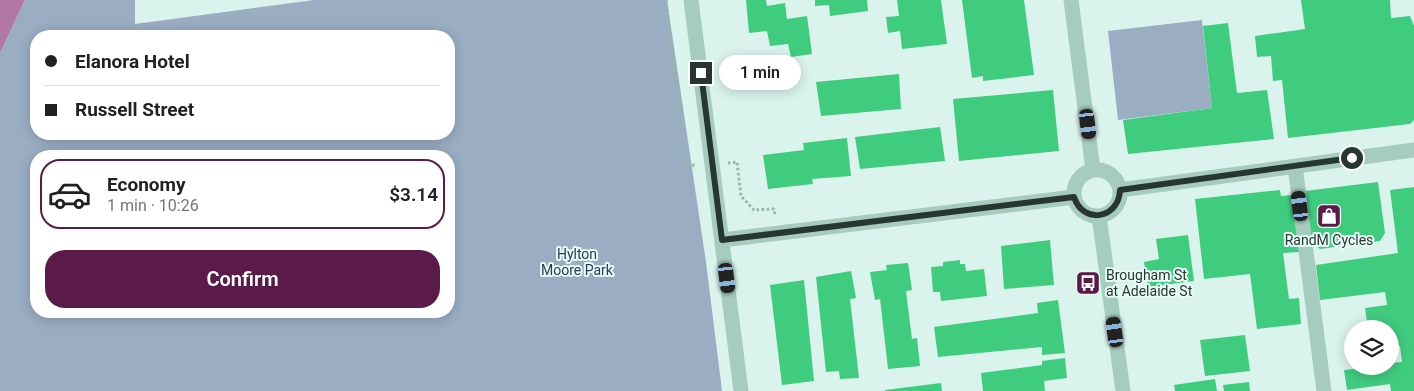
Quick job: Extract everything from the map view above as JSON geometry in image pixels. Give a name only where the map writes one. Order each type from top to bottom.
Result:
[{"type":"street","points":[[691,0],[741,391]]},
{"type":"street","points":[[1071,0],[1094,170]]},
{"type":"street","points":[[1120,190],[1414,150]]},
{"type":"street","points":[[1295,166],[1324,391]]},
{"type":"street","points":[[1094,170],[1108,173],[1114,177],[1120,190],[1120,197],[1113,210],[1099,216],[1086,213],[1080,209],[1074,197],[1074,189],[1080,176],[1094,170]]},
{"type":"street","points":[[722,240],[1074,197]]},
{"type":"street","points":[[1099,216],[1123,391]]},
{"type":"path","points":[[666,0],[684,166]]},
{"type":"path","points":[[737,162],[741,196],[754,210],[774,209]]},
{"type":"green space","name":"Hylton Moore Park","points":[[25,0],[135,0],[135,24],[314,0],[667,0],[706,262],[722,391],[0,391],[0,53]]},
{"type":"green space","points":[[1202,20],[1212,108],[1118,120],[1108,31]]},
{"type":"shaded area","points":[[0,0],[25,0],[0,53]]},
{"type":"building","points":[[746,0],[766,0],[767,6],[785,3],[787,19],[807,16],[812,54],[791,57],[788,44],[770,46],[767,31],[749,33]]},
{"type":"building","points":[[815,0],[867,0],[868,11],[830,16],[829,5],[815,6]]},
{"type":"building","points":[[897,0],[941,0],[947,44],[902,49],[900,31],[888,33],[886,17],[899,16]]},
{"type":"building","points":[[962,0],[1024,0],[1034,75],[983,81],[983,76],[972,78]]},
{"type":"building","points":[[1301,0],[1390,0],[1391,18],[1410,16],[1414,26],[1414,120],[1410,124],[1288,138],[1282,80],[1273,81],[1271,56],[1257,57],[1255,36],[1305,29]]},
{"type":"building","points":[[1228,23],[1237,93],[1267,90],[1274,139],[1128,154],[1123,120],[1212,108],[1203,26]]},
{"type":"building","points":[[899,74],[901,109],[821,116],[816,82]]},
{"type":"building","points":[[1053,90],[1059,151],[959,161],[953,99]]},
{"type":"building","points":[[940,127],[945,161],[860,169],[855,137]]},
{"type":"building","points":[[847,138],[851,176],[812,179],[813,184],[768,189],[763,155],[804,150],[803,143]]},
{"type":"building","points":[[1378,182],[1385,233],[1380,241],[1320,249],[1312,243],[1305,191]]},
{"type":"building","points":[[1414,187],[1414,391],[1391,391],[1390,384],[1347,390],[1345,375],[1399,375],[1399,362],[1402,362],[1399,346],[1399,320],[1367,320],[1365,308],[1387,305],[1385,292],[1320,300],[1316,265],[1398,253],[1390,190]]},
{"type":"building","points":[[1280,190],[1281,196],[1292,195],[1300,252],[1283,253],[1289,299],[1299,298],[1301,324],[1257,329],[1250,274],[1204,279],[1195,199]]},
{"type":"building","points":[[1188,235],[1194,281],[1148,287],[1144,262],[1159,259],[1156,239]]},
{"type":"building","points":[[1050,240],[1054,285],[1004,289],[1001,246]]},
{"type":"building","points":[[960,260],[960,264],[965,264],[966,271],[984,269],[987,296],[941,301],[940,292],[933,292],[931,267],[943,266],[943,262]]},
{"type":"building","points":[[908,263],[912,290],[906,291],[912,339],[917,338],[920,366],[888,369],[880,299],[875,300],[870,272],[887,270],[886,265]]},
{"type":"building","points":[[851,271],[856,298],[850,299],[859,378],[840,379],[839,371],[826,372],[816,277]]},
{"type":"building","points":[[804,280],[814,381],[782,385],[770,285]]},
{"type":"building","points":[[1058,300],[1065,353],[1042,355],[1042,347],[938,357],[934,327],[1038,313],[1037,303]]},
{"type":"building","points":[[1245,335],[1250,371],[1205,376],[1200,340]]},
{"type":"building","points":[[1065,358],[1067,378],[1044,381],[1045,391],[983,391],[981,373],[1042,365],[1042,361]]},
{"type":"building","points":[[1215,379],[1217,391],[1175,391],[1174,385]]},
{"type":"building","points":[[1249,382],[1250,391],[1224,391],[1223,385]]},
{"type":"building","points":[[941,383],[942,391],[885,391],[885,390]]},
{"type":"place","name":"RandM Cycles","points":[[1329,216]]},
{"type":"place","name":"Brougham St at Adelaide St","points":[[1088,283]]},
{"type":"route","points":[[701,73],[722,240],[1074,197],[1080,209],[1092,216],[1099,216],[1113,210],[1120,197],[1120,190],[1352,158]]}]
